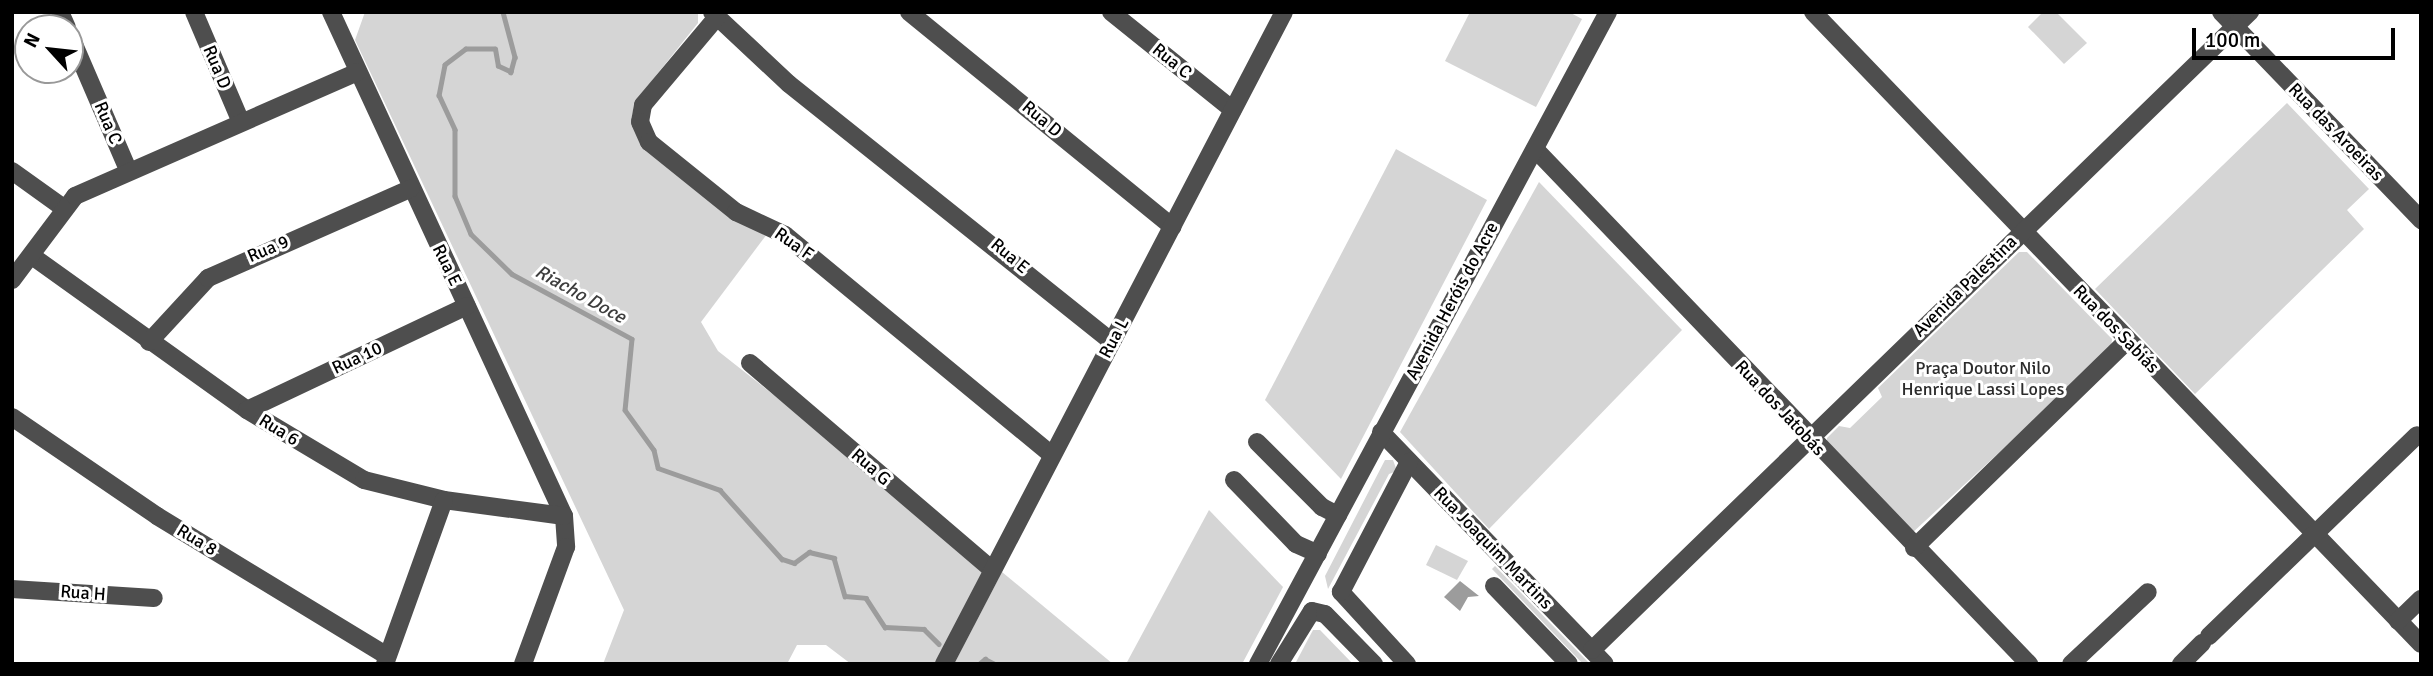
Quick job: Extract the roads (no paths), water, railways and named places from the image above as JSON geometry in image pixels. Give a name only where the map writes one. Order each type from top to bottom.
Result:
[{"type":"street","name":"Rua D","points":[[194,12],[241,122]]},
{"type":"street","points":[[334,20],[351,12]]},
{"type":"street","name":"Rua D","points":[[909,12],[1173,227]]},
{"type":"street","name":"Rua C","points":[[1111,12],[1233,110]]},
{"type":"street","name":"Rua L","points":[[944,664],[1284,12]]},
{"type":"street","name":"Avenida Heróis do Acre","points":[[1258,664],[1608,12]]},
{"type":"street","name":"Rua dos Sabiás","points":[[1814,12],[2022,232],[2421,644]]},
{"type":"street","name":"Rua das Aroeiras","points":[[2221,12],[2421,220]]},
{"type":"street","name":"Avenida Palestina","points":[[1592,650],[1807,438],[2250,12]]},
{"type":"street","name":"Rua E","points":[[715,15],[789,84],[1112,342]]},
{"type":"street","name":"Rua F","points":[[715,15],[643,105],[640,122],[649,142],[736,212],[785,234],[1052,455]]},
{"type":"street","name":"Rua E","points":[[334,20],[564,516]]},
{"type":"street","name":"Rua C","points":[[84,68],[129,172]]},
{"type":"street","points":[[12,280],[75,196],[357,72]]},
{"type":"street","name":"Rua dos Jatobás","points":[[1535,149],[1807,438],[2029,664]]},
{"type":"street","points":[[12,171],[65,209]]},
{"type":"street","name":"Rua 9","points":[[149,342],[208,278],[410,188]]},
{"type":"street","name":"Rua 6","points":[[32,256],[247,410],[364,480],[444,500],[564,516]]},
{"type":"street","name":"Rua 10","points":[[247,410],[467,306]]},
{"type":"street","points":[[1914,548],[2128,340]]},
{"type":"street","name":"Rua G","points":[[750,363],[992,570]]},
{"type":"street","name":"Rua 8","points":[[12,417],[157,516],[386,660]]},
{"type":"street","name":"Rua Joaquim Martins","points":[[1381,432],[1605,664]]},
{"type":"street","points":[[2181,664],[2417,435]]},
{"type":"street","points":[[1256,442],[1322,507],[1338,514]]},
{"type":"street","points":[[1407,664],[1341,592],[1409,461]]},
{"type":"street","points":[[1234,480],[1296,544],[1318,554]]},
{"type":"street","points":[[386,660],[444,500]]},
{"type":"street","points":[[523,664],[566,547],[564,516]]},
{"type":"street","points":[[1494,586],[1569,664]]},
{"type":"street","name":"Rua H","points":[[12,589],[154,598]]},
{"type":"street","points":[[2071,664],[2148,592]]},
{"type":"street","points":[[2398,621],[2421,599]]},
{"type":"street","points":[[1279,664],[1312,611],[1325,614],[1374,664]]},
{"type":"waterway","name":"Riacho Doce","points":[[503,12],[515,57],[511,72],[498,66],[495,49],[466,49],[445,65],[439,95],[455,130],[455,196],[471,234],[512,274],[632,339],[625,410],[654,450],[658,468],[720,490],[782,559],[794,563],[809,552],[834,558],[845,596],[866,598],[885,627],[924,629],[939,644]]},
{"type":"waterway","name":"Riacho Doce","points":[[979,664],[985,659],[995,664]]},
{"type":"park label","name":"Praça Doutor Nilo Henrique Lassi Lopes","points":[[1983,379]]}]
